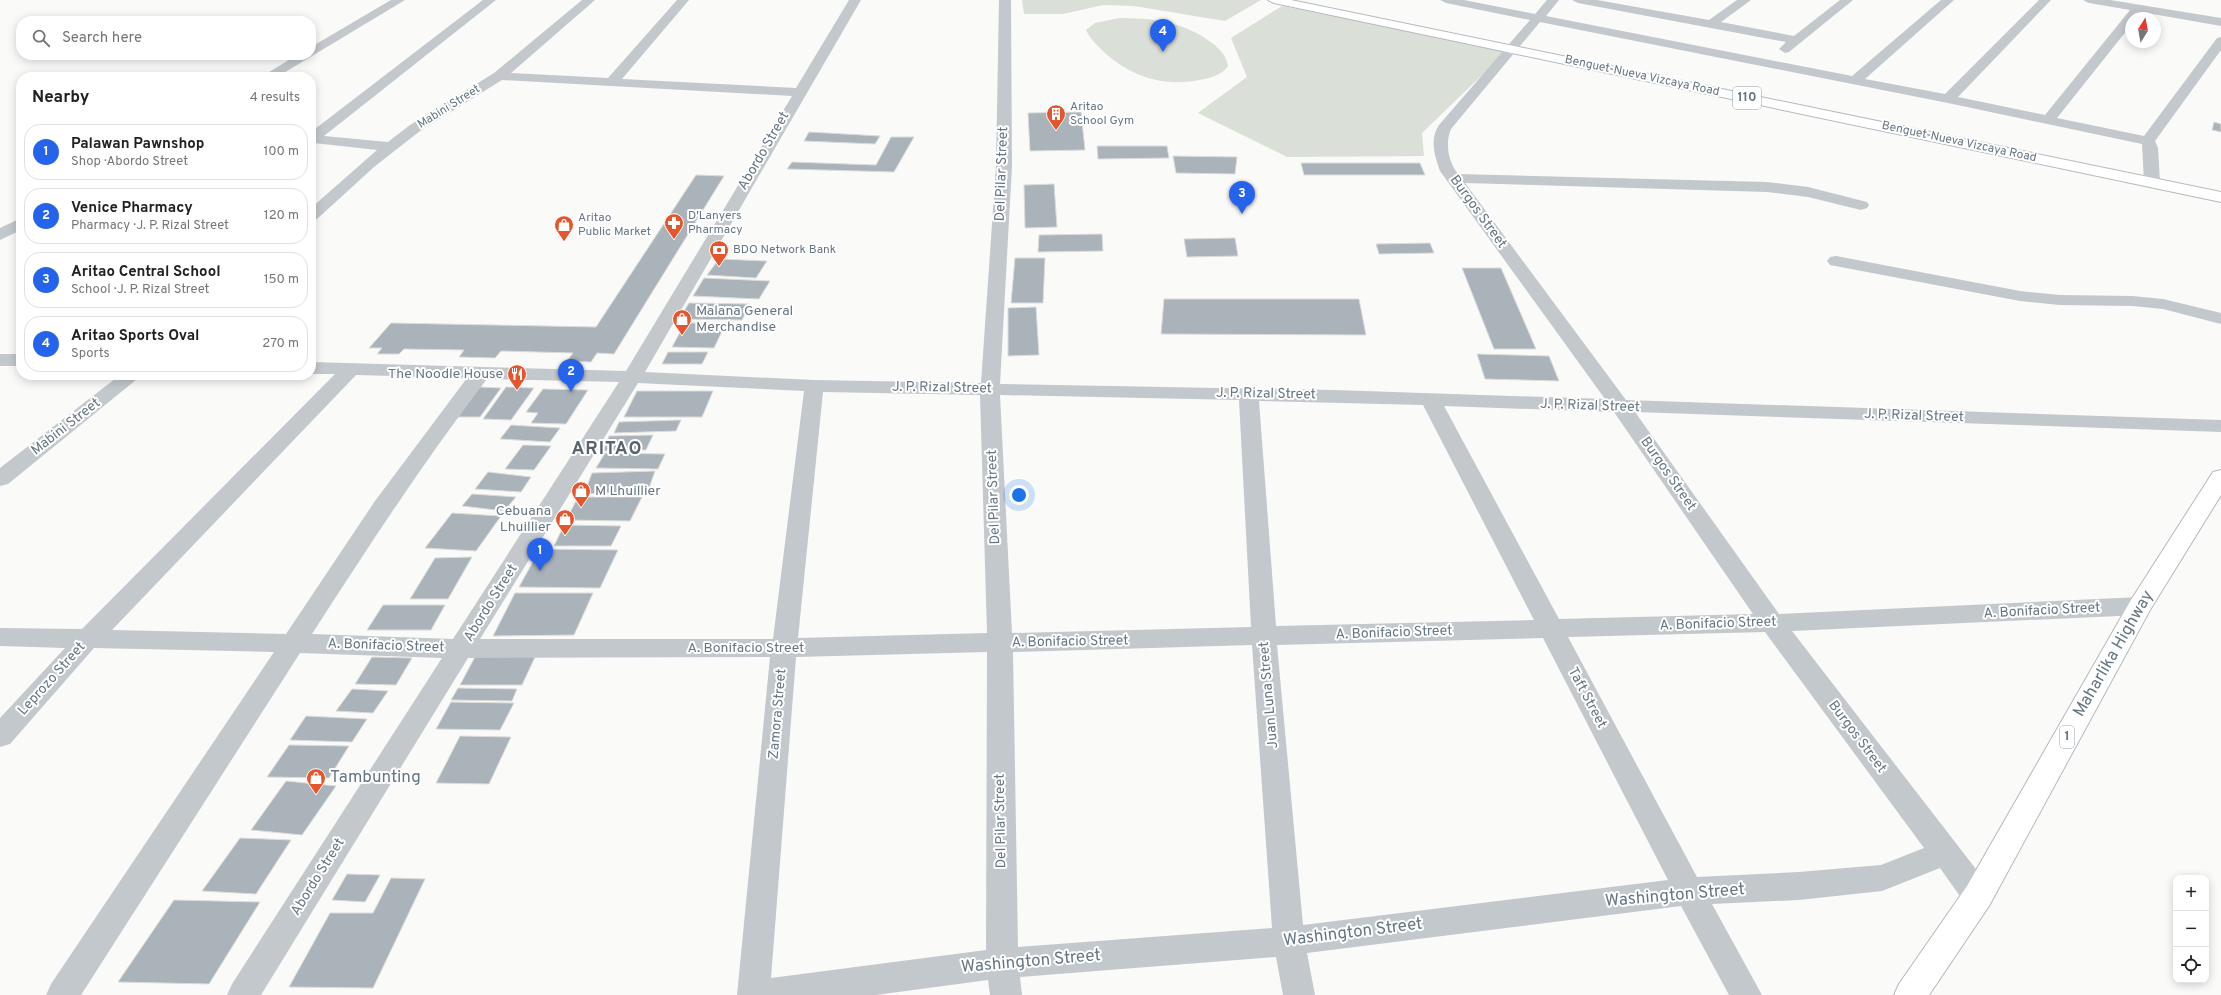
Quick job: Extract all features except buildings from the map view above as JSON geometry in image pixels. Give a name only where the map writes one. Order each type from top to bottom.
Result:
[{"type":"main road","name":"Benguet-Nueva Vizcaya Road","points":[[1274,0],[2221,197]]},
{"type":"main road","name":"Maharlika Highway","points":[[1910,995],[1978,896],[2140,606],[2221,477]]},
{"type":"street","points":[[316,49],[399,0]]},
{"type":"street","points":[[316,135],[490,0]]},
{"type":"street","name":"Mabini Street","points":[[316,212],[390,147],[415,128],[499,76],[588,0]]},
{"type":"street","points":[[611,83],[683,0]]},
{"type":"street","name":"Abordo Street","points":[[243,995],[632,377],[799,92],[855,0]]},
{"type":"street","name":"Del Pilar Street","points":[[1005,0],[1004,166],[990,389],[1000,644],[1002,963],[1006,995]]},
{"type":"street","points":[[1446,0],[2049,119],[2148,141]]},
{"type":"street","name":"Burgos Street","points":[[1553,0],[1536,18],[1512,49],[1444,128],[1440,136],[1439,147],[1448,171],[1621,407],[1772,623],[1944,853],[1978,896]]},
{"type":"street","points":[[1578,0],[1796,40]]},
{"type":"street","points":[[1711,24],[1745,0]]},
{"type":"street","points":[[1767,64],[1847,0]]},
{"type":"street","points":[[1854,81],[1948,0]]},
{"type":"street","points":[[1948,99],[2045,0]]},
{"type":"street","points":[[2089,0],[2221,22]]},
{"type":"street","points":[[2049,119],[2138,8]]},
{"type":"street","points":[[2148,141],[2221,41]]},
{"type":"street","points":[[277,72],[297,60]]},
{"type":"street","points":[[499,76],[799,92]]},
{"type":"street","points":[[316,138],[319,140],[390,147]]},
{"type":"street","points":[[2148,141],[2151,148],[2152,182]]},
{"type":"street","points":[[1453,178],[1767,187],[1808,192],[1861,205]]},
{"type":"street","points":[[0,235],[16,226]]},
{"type":"street","points":[[1836,261],[2020,296],[2060,300],[2132,301],[2163,304],[2221,319]]},
{"type":"street","points":[[0,360],[16,360]]},
{"type":"street","name":"J. P. Rizal Street","points":[[316,368],[632,377],[814,386],[1430,399],[1621,407],[2221,426]]},
{"type":"street","name":"Leprozo Street","points":[[0,736],[88,639],[350,370]]},
{"type":"street","points":[[62,995],[383,506],[443,422],[481,373]]},
{"type":"street","name":"Mabini Street","points":[[0,479],[126,380]]},
{"type":"street","name":"Zamora Street","points":[[753,995],[784,648],[814,386]]},
{"type":"street","name":"Juan Luna Street","points":[[1248,394],[1264,637],[1289,941],[1299,995]]},
{"type":"street","name":"Taft Street","points":[[1430,399],[1550,629],[1746,995]]},
{"type":"street","name":"A. Bonifacio Street","points":[[0,637],[462,648],[784,648],[1000,644],[1772,623],[2140,606]]},
{"type":"street","name":"Washington Street","points":[[758,995],[1002,963],[1289,941],[1689,891],[1799,886],[1882,878],[1944,853]]},
{"type":"shaded area","points":[[1022,0],[1261,0],[1225,21],[1134,6],[1103,5],[1063,14],[1024,14]]},
{"type":"shaded area","points":[[1282,6],[1508,50],[1422,133],[1424,156],[1287,157],[1198,113],[1247,77],[1231,38]]},
{"type":"shaded area","points":[[1119,18],[1154,20],[1187,29],[1208,40],[1218,48],[1223,54],[1228,66],[1215,76],[1186,82],[1161,81],[1137,74],[1115,61],[1105,53],[1086,30],[1095,23]]},
{"type":"place","name":"Aritao Sports Oval","points":[[1163,52]]},
{"type":"place","name":"Aritao School Gym","points":[[1056,131]]},
{"type":"place","name":"Aritao Central School","points":[[1242,214]]},
{"type":"place","name":"D'Lanyers Pharmacy","points":[[674,240]]},
{"type":"place","name":"Aritao Public Market","points":[[564,242]]},
{"type":"place","name":"BDO Network Bank","points":[[719,267]]},
{"type":"place","name":"Malana General Merchandise","points":[[682,336]]},
{"type":"place","name":"The Noodle House","points":[[517,391]]},
{"type":"place","name":"Venice Pharmacy","points":[[571,392]]},
{"type":"place","name":"M Lhuillier","points":[[581,508]]},
{"type":"place","name":"Cebuana Lhuillier","points":[[565,536]]},
{"type":"place","name":"Palawan Pawnshop","points":[[540,571]]},
{"type":"place","name":"Tambunting","points":[[316,795]]},
{"type":"district","name":"ARITAO","points":[[607,449]]}]
